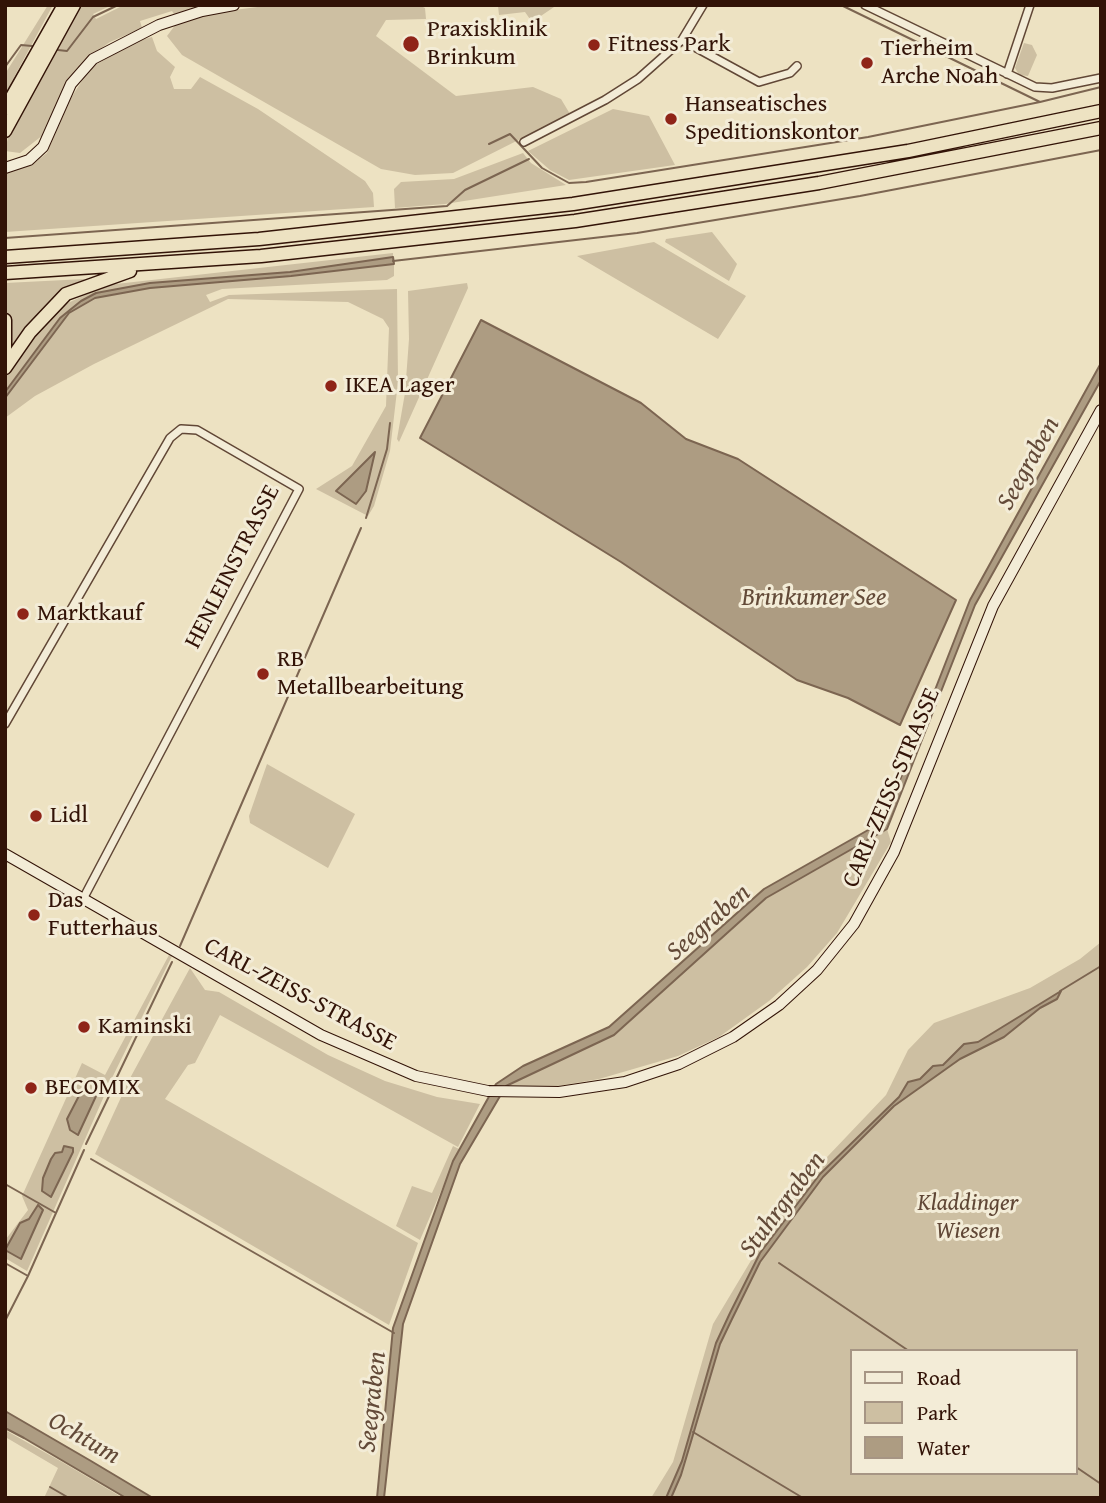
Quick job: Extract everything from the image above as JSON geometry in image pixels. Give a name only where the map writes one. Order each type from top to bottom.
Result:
[{"type":"highway","points":[[5,109],[64,5]]},
{"type":"highway","points":[[5,131],[74,5]]},
{"type":"highway","points":[[5,257],[260,239],[573,204],[908,151],[1101,111]]},
{"type":"highway","points":[[5,273],[332,249],[697,204],[972,155],[1101,128]]},
{"type":"highway","points":[[5,368],[30,332],[66,295],[148,264]]},
{"type":"highway","points":[[5,320],[5,349]]},
{"type":"main road","points":[[8,166],[32,158],[46,144],[71,84],[93,60],[159,25],[202,11],[234,5]]},
{"type":"main road","name":"CARL-ZEISS-STRASSE","points":[[5,854],[357,1053],[425,1079],[508,1093],[559,1092],[607,1086],[679,1064],[733,1037],[764,1017],[821,965],[854,924],[878,883],[907,821],[993,606],[1101,410]]},
{"type":"street","points":[[524,142],[623,89],[682,40],[703,5]]},
{"type":"street","points":[[866,5],[1007,74],[1044,89],[1101,78]]},
{"type":"street","points":[[1007,74],[1030,5]]},
{"type":"street","points":[[682,40],[759,82],[790,73],[797,66]]},
{"type":"street","name":"HENLEINSTRASSE","points":[[5,723],[170,438],[181,429],[197,430],[299,489],[83,900]]},
{"type":"green space","points":[[48,5],[53,5],[5,94],[5,74]]},
{"type":"green space","points":[[79,5],[112,5],[93,14],[96,19],[124,5],[208,5],[174,14],[172,11],[140,21],[142,28],[110,42],[87,58],[64,87],[43,135],[20,153],[5,151],[9,133]]},
{"type":"green space","points":[[273,5],[421,6],[425,8],[426,19],[386,20],[376,36],[456,96],[533,87],[561,99],[570,114],[453,173],[415,175],[381,169],[182,55],[167,36],[176,24],[203,14]]},
{"type":"green space","points":[[557,5],[532,22],[525,12],[499,15],[498,6]]},
{"type":"green space","points":[[152,37],[157,51],[175,67],[170,77],[174,89],[191,89],[200,77],[258,109],[365,181],[373,193],[374,207],[5,232],[5,173],[33,164],[47,153],[71,98],[90,68],[135,42]]},
{"type":"green space","points":[[1024,43],[1032,45],[1037,55],[1028,76],[1019,75],[1015,68]]},
{"type":"green space","points":[[613,109],[649,116],[675,165],[569,180],[550,170],[528,151]]},
{"type":"green space","points":[[523,153],[531,163],[566,185],[445,204],[395,208],[394,189],[401,182],[454,179]]},
{"type":"green space","points":[[712,232],[737,264],[729,281],[665,242],[666,239]]},
{"type":"green space","points":[[654,242],[746,296],[718,339],[577,256]]},
{"type":"green space","points":[[393,253],[393,257],[290,272],[150,283],[96,293],[60,318],[5,392],[5,375],[59,307],[107,285]]},
{"type":"green space","points":[[394,264],[394,276],[387,280],[222,289],[206,295],[210,302],[229,295],[397,289],[398,382],[390,451],[374,506],[368,516],[316,489],[352,466],[386,406],[389,328],[383,319],[348,302],[228,299],[94,364],[35,396],[5,418],[5,398],[69,313],[95,298],[150,288]]},
{"type":"green space","points":[[85,279],[49,302],[9,356],[12,325],[5,308],[5,283]]},
{"type":"green space","points":[[467,283],[468,288],[399,442],[397,439],[405,393],[409,339],[408,291]]},
{"type":"green space","points":[[267,764],[355,814],[328,868],[250,823],[249,816]]},
{"type":"green space","points":[[887,829],[891,842],[837,933],[807,967],[769,1001],[719,1037],[678,1056],[599,1079],[546,1088],[506,1086],[614,1035],[766,898]]},
{"type":"green space","name":"Kladdinger Wiesen","points":[[1101,942],[1101,1498],[651,1498],[673,1462],[713,1324],[789,1197],[886,1095],[908,1050],[934,1023],[1030,988],[1080,959]]},
{"type":"green space","points":[[169,955],[172,956],[112,1078],[27,1271],[5,1258],[6,1239],[28,1210],[22,1196],[82,1063],[105,1075]]},
{"type":"green space","points":[[190,968],[205,990],[219,992],[328,1055],[385,1081],[437,1097],[480,1104],[458,1147],[220,1015],[195,1063],[188,1065],[165,1099],[418,1243],[389,1325],[95,1154],[129,1080]]},
{"type":"green space","points":[[453,1146],[459,1149],[420,1240],[396,1226],[412,1186],[432,1193]]},
{"type":"green space","points":[[5,1430],[123,1498],[44,1498],[58,1468],[7,1438],[5,1441]]},
{"type":"water","points":[[393,257],[394,264],[150,288],[95,298],[69,313],[5,398],[5,392],[60,318],[96,293],[150,283],[290,272]]},
{"type":"water","name":"Brinkumer See","points":[[481,320],[641,403],[686,439],[738,459],[956,600],[900,725],[848,698],[797,680],[621,562],[420,438]]},
{"type":"water","points":[[1101,363],[1101,380],[975,605],[887,829],[766,898],[614,1035],[506,1086],[460,1164],[403,1324],[384,1498],[377,1498],[393,1328],[453,1161],[496,1084],[523,1066],[609,1027],[764,889],[884,821],[970,600]]},
{"type":"water","points":[[375,452],[366,491],[356,504],[336,491]]},
{"type":"water","points":[[1061,991],[1057,999],[1040,1008],[1004,1037],[960,1059],[894,1106],[823,1177],[760,1262],[732,1319],[720,1344],[681,1475],[671,1498],[666,1498],[682,1461],[716,1343],[730,1313],[760,1253],[820,1174],[899,1097],[908,1082],[920,1079],[933,1066],[943,1065],[964,1044],[978,1042]]},
{"type":"water","points":[[82,1090],[95,1091],[97,1094],[78,1135],[70,1130],[67,1119]]},
{"type":"water","points":[[64,1146],[73,1148],[73,1152],[51,1197],[42,1191],[43,1178],[51,1159],[55,1153],[62,1152]]},
{"type":"water","points":[[38,1205],[43,1210],[21,1259],[5,1250],[20,1223],[29,1219]]},
{"type":"water","points":[[5,1411],[153,1498],[126,1498],[5,1428]]},
{"type":"waterway","points":[[58,50],[67,51],[93,17],[118,5]]},
{"type":"waterway","points":[[841,5],[1040,102],[1101,87]]},
{"type":"waterway","points":[[5,67],[21,45],[32,46]]},
{"type":"waterway","points":[[489,144],[510,134],[542,168],[569,183],[586,182],[868,137],[1040,102]]},
{"type":"waterway","points":[[393,261],[637,233],[860,196],[1101,150]]},
{"type":"waterway","points":[[5,238],[447,206],[465,190],[529,159]]},
{"type":"waterway","points":[[366,518],[387,449],[390,423]]},
{"type":"waterway","points":[[180,946],[361,528]]},
{"type":"waterway","points":[[116,1079],[172,962]]},
{"type":"waterway","name":"Stuhrgraben","points":[[1060,991],[1101,966]]},
{"type":"waterway","points":[[86,1144],[111,1092]]},
{"type":"waterway","points":[[5,1321],[84,1150]]},
{"type":"waterway","points":[[91,1159],[394,1333]]},
{"type":"waterway","points":[[5,1184],[56,1213]]},
{"type":"waterway","points":[[5,1263],[28,1276]]},
{"type":"waterway","points":[[779,1263],[906,1349]]},
{"type":"waterway","points":[[693,1432],[803,1498]]},
{"type":"waterway","points":[[1078,1468],[1101,1484]]},
{"type":"waterway","points":[[50,1487],[69,1498]]},
{"type":"place","name":"Praxisklinik Brinkum","points":[[411,44]]},
{"type":"place","name":"Fitness Park","points":[[594,45]]},
{"type":"place","name":"Tierheim Arche Noah","points":[[867,63]]},
{"type":"place","name":"Hanseatisches Speditionskontor","points":[[671,119]]},
{"type":"place","name":"IKEA Lager","points":[[331,386]]},
{"type":"place","name":"Marktkauf","points":[[23,614]]},
{"type":"place","name":"RB Metallbearbeitung","points":[[263,674]]},
{"type":"place","name":"Lidl","points":[[36,816]]},
{"type":"place","name":"Das Futterhaus","points":[[34,915]]},
{"type":"place","name":"Kaminski","points":[[84,1027]]},
{"type":"place","name":"BECOMIX","points":[[31,1088]]},
{"type":"water label","name":"Seegraben","points":[[1029,464]]},
{"type":"water label","name":"Seegraben","points":[[709,923]]},
{"type":"water label","name":"Seegraben","points":[[373,1402]]},
{"type":"water label","name":"Ochtum","points":[[84,1439]]}]
